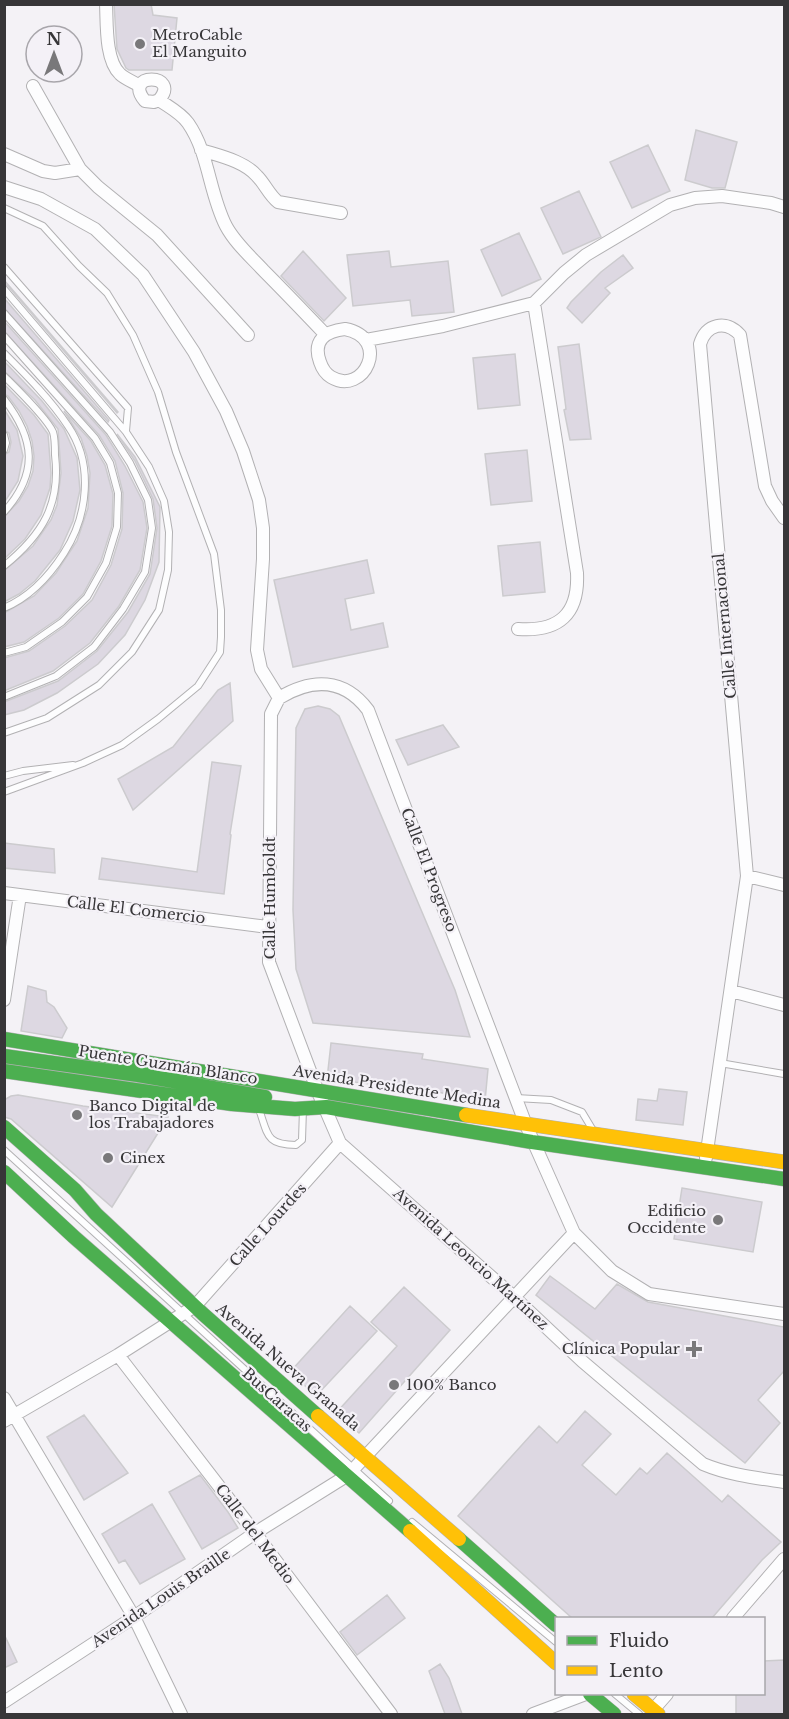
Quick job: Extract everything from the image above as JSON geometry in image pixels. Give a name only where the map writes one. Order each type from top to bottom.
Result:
[{"type":"street","points":[[106,4],[108,42],[112,62],[119,73],[140,86]]},
{"type":"street","points":[[152,78],[158,80],[164,89],[163,96],[154,102],[144,100],[140,86],[146,80],[152,78]]},
{"type":"street","points":[[33,86],[80,169],[98,187],[157,235],[248,335]]},
{"type":"street","points":[[159,100],[187,122],[201,150],[226,227],[325,334]]},
{"type":"street","points":[[201,150],[248,167],[271,197],[278,202],[341,213]]},
{"type":"street","points":[[4,154],[43,171],[55,173],[80,169]]},
{"type":"street","points":[[4,186],[41,199],[95,230],[143,275],[194,352],[226,411],[243,451],[259,500],[263,528],[263,559],[257,650],[261,669],[279,698]]},
{"type":"street","points":[[366,340],[443,326],[534,303],[586,255],[670,206],[695,198],[722,196],[784,207]]},
{"type":"street","points":[[518,629],[535,630],[549,627],[562,619],[571,609],[578,591],[534,303]]},
{"type":"street","name":"Calle Internacional","points":[[705,1168],[747,876],[700,344],[706,331],[712,327],[729,326],[740,335],[765,486],[784,518]]},
{"type":"street","points":[[345,329],[361,334],[366,340],[370,357],[368,366],[355,378],[346,381],[329,376],[319,362],[319,344],[325,334],[332,330],[345,329]]},
{"type":"street","name":"Calle El Progreso","points":[[279,698],[295,688],[315,684],[340,687],[358,696],[368,710],[532,1142],[573,1233]]},
{"type":"street","name":"Calle Humboldt","points":[[279,698],[271,714],[269,962],[318,1092],[326,1107]]},
{"type":"street","points":[[747,876],[784,885]]},
{"type":"street","name":"Calle El Comercio","points":[[4,893],[268,927]]},
{"type":"street","points":[[4,1000],[20,895]]},
{"type":"street","points":[[731,991],[784,1005]]},
{"type":"street","name":"Avenida Presidente Medina","points":[[4,1039],[526,1125],[784,1162]]},
{"type":"street","name":"Puente Guzmán Blanco","points":[[4,1056],[138,1075],[326,1107]]},
{"type":"street","name":"Avenida Presidente Medina","points":[[4,1071],[258,1106],[303,1109],[326,1107],[532,1142],[784,1179]]},
{"type":"street","points":[[4,1080],[25,1074]]},
{"type":"street","points":[[326,1107],[388,1103]]},
{"type":"street","name":"Avenida Leoncio Martínez","points":[[326,1107],[340,1143],[514,1297],[582,1361],[703,1464],[717,1470],[784,1482]]},
{"type":"street","name":"Avenida Nueva Granada","points":[[4,1127],[75,1190],[189,1310],[366,1458],[555,1624]]},
{"type":"street","name":"Calle Lourdes","points":[[171,1321],[189,1310],[340,1143]]},
{"type":"street","points":[[4,1172],[74,1237],[171,1321],[351,1472],[555,1662]]},
{"type":"street","points":[[366,1458],[573,1233],[612,1270],[649,1294],[784,1314]]},
{"type":"street","points":[[10,1419],[171,1321]]},
{"type":"street","name":"Calle del Medio","points":[[118,1355],[391,1714]]},
{"type":"street","points":[[4,1398],[10,1419],[134,1617],[181,1714]]},
{"type":"street","name":"Avenida Louis Braille","points":[[4,1702],[134,1617],[255,1533],[351,1472],[366,1458]]},
{"type":"street","points":[[734,1617],[784,1559]]},
{"type":"street","points":[[532,1714],[585,1695]]},
{"type":"street","points":[[589,1695],[614,1714]]},
{"type":"street","points":[[634,1695],[656,1712],[666,1695]]},
{"type":"lane","points":[[4,208],[43,226],[107,293],[133,335],[158,392],[176,452],[213,554],[221,610],[220,652],[198,686],[158,719],[122,744],[83,764],[24,787],[4,792]]},
{"type":"lane","points":[[4,267],[128,408],[126,432]]},
{"type":"lane","points":[[4,289],[126,432],[150,467],[164,501],[169,532],[168,570],[159,610],[132,652],[99,685],[47,718],[4,733]]},
{"type":"lane","points":[[4,313],[110,432],[130,463],[148,500],[152,528],[145,572],[123,609],[94,647],[56,676],[4,697]]},
{"type":"lane","points":[[4,336],[95,438],[110,463],[118,493],[117,527],[106,562],[87,597],[62,622],[26,647],[4,653]]},
{"type":"lane","points":[[4,353],[31,380],[69,427],[79,451],[86,479],[84,510],[70,543],[50,575],[14,604],[4,608]]},
{"type":"lane","points":[[4,376],[53,431],[57,468],[54,496],[44,525],[26,548],[4,566]]},
{"type":"lane","points":[[4,399],[20,421],[28,441],[29,463],[22,490],[4,512]]},
{"type":"lane","points":[[4,435],[4,450]]},
{"type":"lane","points":[[4,776],[23,771],[83,764]]},
{"type":"lane","points":[[720,1063],[784,1074]]},
{"type":"lane","points":[[515,1098],[551,1101],[582,1112],[596,1135]]},
{"type":"lane","points":[[258,1106],[266,1131],[278,1145],[296,1145],[302,1140],[303,1109]]},
{"type":"lane","name":"BusCaracas","points":[[4,1150],[189,1310],[211,1341],[351,1472],[395,1507]]},
{"type":"lane","points":[[403,1514],[555,1641]]},
{"type":"lane","points":[[616,1695],[639,1714]]},
{"type":"building","name":"MetroCable El Manguito","points":[[114,4],[151,4],[153,15],[177,18],[172,70],[129,70],[126,68],[117,49]]},
{"type":"building","points":[[696,130],[737,142],[725,188],[712,188],[685,180]]},
{"type":"building","points":[[648,145],[670,191],[632,208],[610,162]]},
{"type":"building","points":[[579,191],[601,237],[563,254],[541,208]]},
{"type":"building","points":[[519,233],[541,279],[502,296],[481,250]]},
{"type":"building","points":[[303,251],[346,298],[324,321],[281,276]]},
{"type":"building","points":[[389,251],[391,267],[448,261],[454,312],[412,316],[410,300],[353,306],[347,255]]},
{"type":"building","points":[[623,255],[633,268],[605,288],[610,293],[582,323],[567,308],[601,272]]},
{"type":"building","points":[[4,280],[118,412],[117,413],[4,284]]},
{"type":"building","points":[[4,298],[109,420],[108,422],[4,308]]},
{"type":"building","points":[[4,321],[106,435],[143,502],[147,528],[140,570],[119,606],[90,643],[53,671],[4,691],[4,658],[29,651],[65,626],[92,600],[111,565],[122,529],[123,493],[115,461],[99,435],[4,331]]},
{"type":"building","points":[[579,344],[591,439],[570,440],[564,410],[566,409],[558,347]]},
{"type":"building","points":[[515,354],[520,405],[478,409],[473,358]]},
{"type":"building","points":[[4,361],[42,401],[64,429],[77,458],[80,490],[73,521],[60,550],[35,581],[4,602],[4,571],[33,546],[51,520],[57,505],[61,473],[58,429],[35,400],[4,371]]},
{"type":"building","points":[[4,384],[34,415],[48,434],[51,473],[50,488],[41,515],[25,539],[4,559],[4,517],[19,501],[28,486],[33,471],[34,456],[27,426],[19,411],[4,394]]},
{"type":"building","points":[[4,409],[17,430],[23,456],[18,481],[4,503],[4,455],[9,452],[11,442],[9,433],[4,430]]},
{"type":"building","points":[[64,411],[91,441],[105,465],[113,494],[112,526],[101,561],[83,594],[59,618],[24,642],[4,647],[4,613],[34,596],[56,573],[77,541],[88,508],[90,473],[87,456],[81,438]]},
{"type":"building","points":[[117,434],[135,457],[160,507],[159,562],[145,600],[125,635],[98,664],[57,693],[24,710],[4,715],[4,702],[58,681],[97,651],[128,612],[150,574],[157,528],[153,499],[135,461]]},
{"type":"building","points":[[527,450],[532,501],[491,505],[485,454]]},
{"type":"building","points":[[540,542],[545,592],[503,596],[498,546]]},
{"type":"building","points":[[367,560],[374,593],[345,599],[351,630],[383,623],[388,647],[293,667],[274,580]]},
{"type":"building","points":[[230,683],[233,721],[133,810],[118,779],[173,747],[218,690]]},
{"type":"building","points":[[318,706],[330,709],[339,716],[455,990],[470,1037],[313,1023],[296,969],[293,910],[296,728],[305,709]]},
{"type":"building","points":[[443,725],[459,747],[408,765],[396,740]]},
{"type":"building","points":[[212,762],[241,766],[230,834],[224,894],[99,879],[102,858],[197,872]]},
{"type":"building","points":[[4,843],[54,849],[55,873],[4,868]]},
{"type":"building","points":[[28,986],[46,991],[47,1002],[54,1007],[67,1028],[62,1038],[21,1031]]},
{"type":"building","points":[[331,1043],[423,1054],[422,1059],[488,1069],[485,1101],[432,1091],[327,1079]]},
{"type":"building","points":[[659,1089],[687,1092],[683,1125],[636,1120],[638,1099],[657,1101]]},
{"type":"building","points":[[18,1095],[168,1117],[112,1207],[11,1119],[4,1117],[4,1100]]},
{"type":"building","name":"Edificio Occidente","points":[[682,1188],[762,1202],[753,1252],[674,1239]]},
{"type":"building","name":"Clínica Popular","points":[[550,1276],[595,1309],[617,1284],[648,1302],[784,1327],[784,1371],[758,1400],[780,1423],[745,1463],[536,1295]]},
{"type":"building","points":[[404,1287],[450,1330],[359,1433],[336,1413],[397,1346],[371,1322]]},
{"type":"building","points":[[350,1306],[377,1331],[316,1396],[290,1372]]},
{"type":"building","points":[[585,1411],[611,1434],[582,1465],[616,1495],[640,1468],[647,1474],[667,1453],[722,1502],[728,1495],[781,1542],[762,1560],[713,1617],[571,1617],[458,1516],[539,1426],[557,1443]]},
{"type":"building","points":[[84,1415],[128,1473],[84,1500],[47,1437]]},
{"type":"building","points":[[200,1475],[238,1528],[202,1549],[169,1492]]},
{"type":"building","points":[[152,1504],[185,1559],[140,1584],[125,1560],[119,1563],[102,1534]]},
{"type":"building","points":[[387,1595],[405,1618],[357,1655],[340,1632]]},
{"type":"building","points":[[4,1634],[17,1662],[4,1668]]},
{"type":"building","points":[[784,1660],[784,1714],[736,1714],[736,1695],[765,1695],[765,1661]]},
{"type":"building","points":[[440,1664],[449,1678],[462,1714],[445,1714],[429,1671]]},
{"type":"traffic: fast","points":[[4,1039],[466,1115]]},
{"type":"traffic: fast","points":[[4,1056],[138,1075],[265,1097]]},
{"type":"traffic: fast","points":[[4,1071],[232,1104],[295,1109],[326,1107],[532,1142],[784,1179]]},
{"type":"traffic: fast","points":[[4,1127],[75,1190],[96,1214],[203,1314],[318,1416]]},
{"type":"traffic: fast","points":[[4,1172],[74,1237],[410,1531]]},
{"type":"traffic: fast","points":[[459,1539],[555,1624]]},
{"type":"traffic: fast","points":[[591,1695],[614,1714]]},
{"type":"traffic: slow","points":[[466,1115],[784,1162]]},
{"type":"traffic: slow","points":[[318,1416],[459,1539]]},
{"type":"traffic: slow","points":[[410,1531],[555,1662]]},
{"type":"traffic: slow","points":[[635,1695],[658,1714]]},
{"type":"place","name":"MetroCable El Manguito","points":[[140,44]]},
{"type":"place","name":"Banco Digital de los Trabajadores","points":[[77,1115]]},
{"type":"place","name":"Cinex","points":[[108,1158]]},
{"type":"place","name":"Edificio Occidente","points":[[718,1220]]},
{"type":"place","name":"Clínica Popular","points":[[694,1349]]},
{"type":"place","name":"100% Banco","points":[[394,1385]]}]
